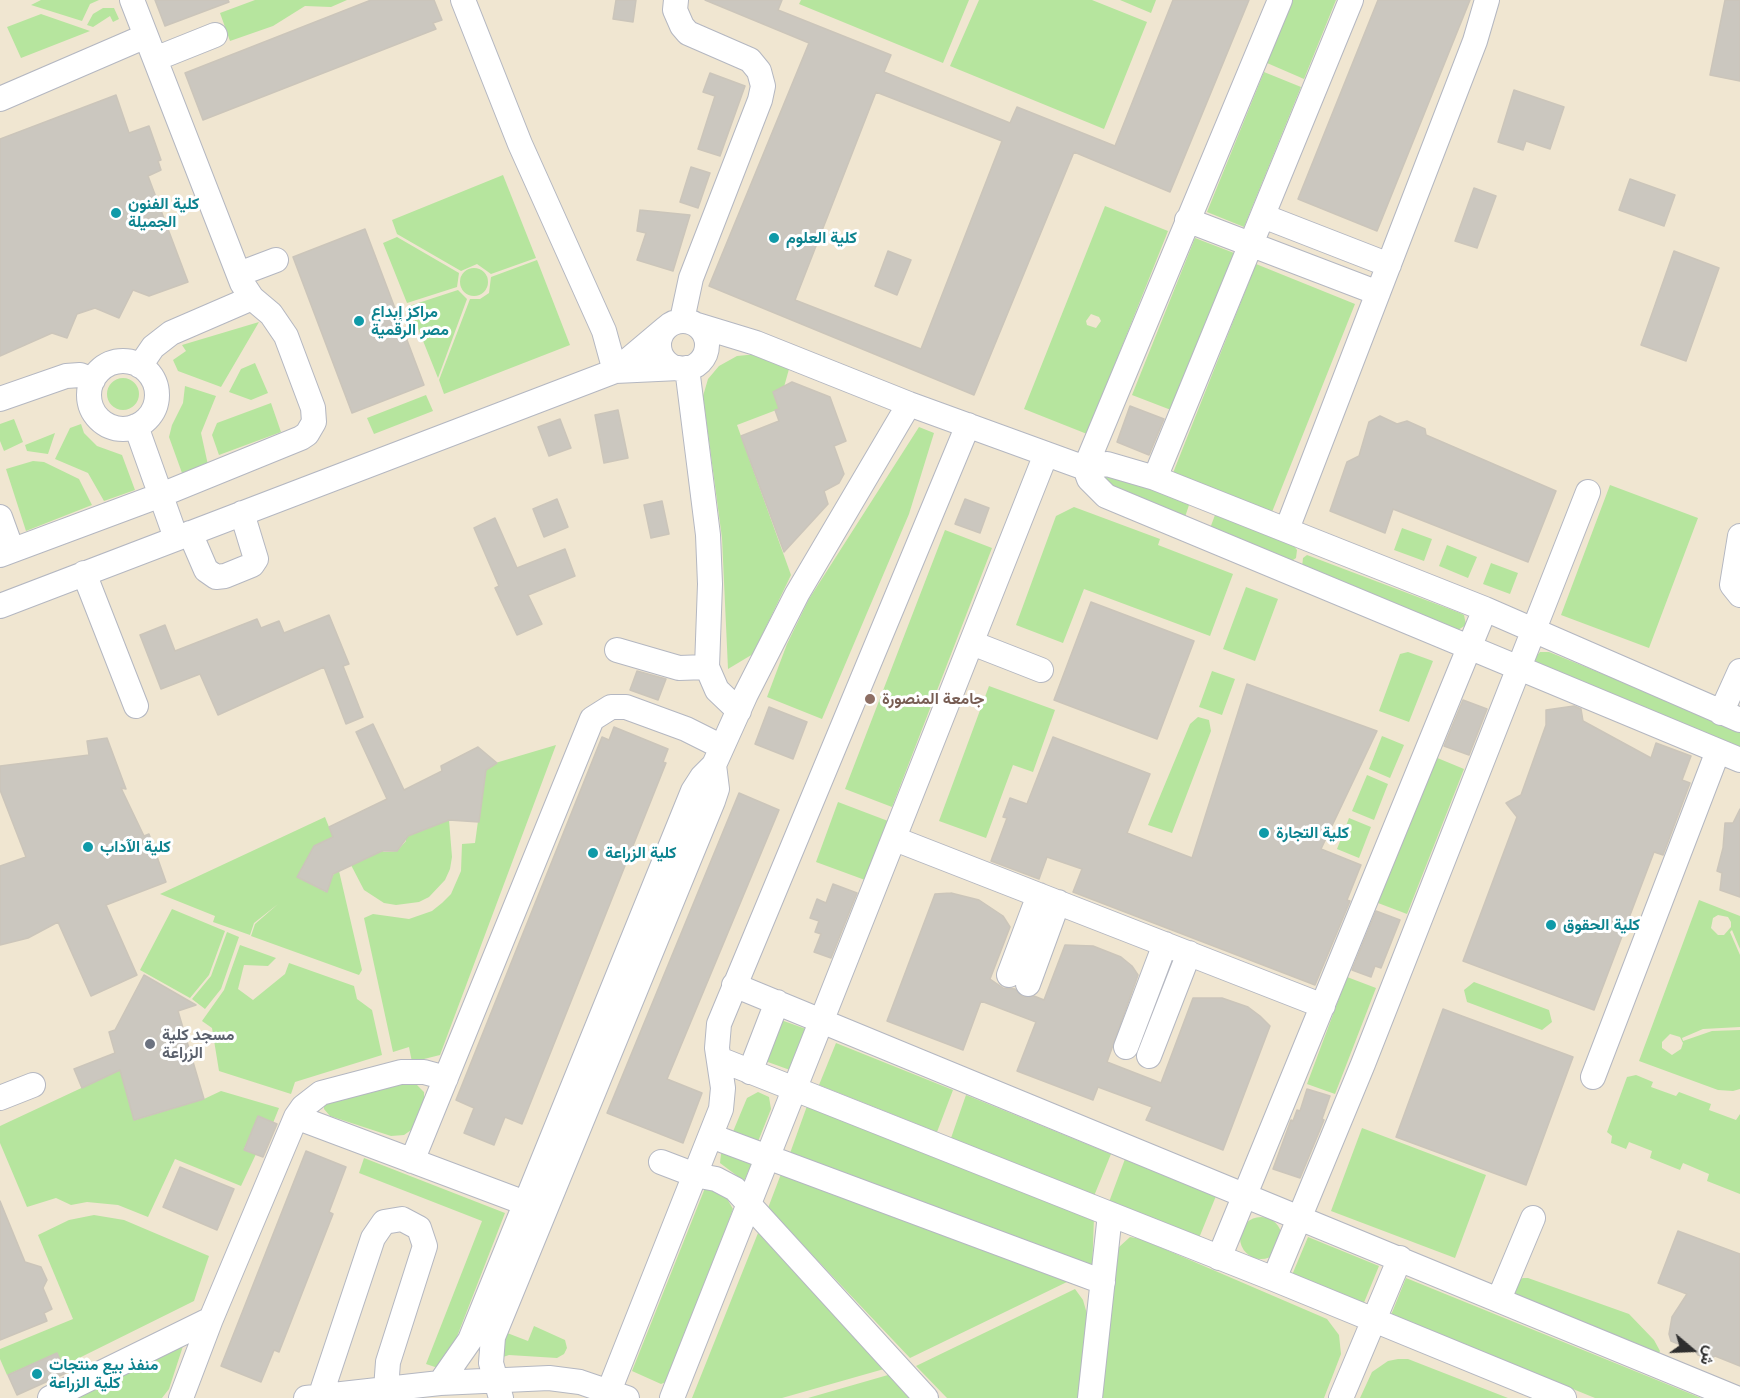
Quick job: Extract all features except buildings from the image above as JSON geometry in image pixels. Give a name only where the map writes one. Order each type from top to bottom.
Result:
[{"type":"street","points":[[0,518],[6,552],[161,495],[301,438],[312,429],[315,422],[313,408],[286,336],[271,314],[252,298],[239,274],[132,0]]},
{"type":"street","points":[[463,0],[520,144],[604,331],[615,371]]},
{"type":"street","points":[[676,0],[675,10],[688,33],[750,60],[759,71],[763,86],[760,100],[691,278],[682,324],[659,341],[661,356],[672,366],[689,366],[707,346],[706,338],[682,324]]},
{"type":"street","points":[[1084,468],[1280,0]]},
{"type":"street","points":[[1155,478],[1351,0]]},
{"type":"street","points":[[1287,529],[1475,41],[1487,0]]},
{"type":"street","points":[[155,59],[215,35]]},
{"type":"street","points":[[3,90],[146,36]]},
{"type":"street","points":[[1263,216],[1389,265]]},
{"type":"street","points":[[1187,220],[1378,293]]},
{"type":"street","points":[[239,274],[276,260]]},
{"type":"street","points":[[141,366],[153,347],[171,333],[252,298]]},
{"type":"street","points":[[0,606],[615,371],[682,324],[767,347],[909,404],[1084,468],[1107,464],[1155,478],[1534,629],[1731,717],[1740,671]]},
{"type":"street","points":[[615,371],[689,366],[744,340]]},
{"type":"street","points":[[113,362],[132,362],[141,366],[153,379],[156,397],[150,415],[136,426],[118,429],[102,422],[95,414],[89,398],[93,380],[105,366],[113,362]]},
{"type":"street","points":[[689,366],[708,535],[710,584],[707,667],[717,690],[739,711]]},
{"type":"street","points":[[0,399],[66,376],[80,375],[93,380]]},
{"type":"street","points":[[440,1383],[470,1340],[534,1204],[713,801],[717,789],[718,756],[739,711],[797,594],[909,404]]},
{"type":"street","points":[[386,1389],[388,1362],[425,1246],[419,1228],[402,1219],[384,1222],[373,1238],[313,1397],[386,1389],[440,1383],[499,1389],[549,1378],[618,1394],[695,1175],[711,1136],[722,1098],[717,1036],[719,1024],[968,425]]},
{"type":"street","points":[[136,426],[161,495],[183,536],[206,570],[216,577],[225,576],[252,565],[256,558],[242,513]]},
{"type":"street","points":[[672,1398],[1046,454]]},
{"type":"street","points":[[1084,468],[1097,489],[1107,496],[1729,755],[1593,1077]]},
{"type":"street","points":[[1274,1279],[1366,1056],[1588,492]]},
{"type":"street","points":[[1193,532],[1206,498]]},
{"type":"street","points":[[1740,536],[1732,580],[1733,590],[1740,595]]},
{"type":"street","points":[[84,573],[136,706]]},
{"type":"street","points":[[1219,1258],[1485,609]]},
{"type":"street","points":[[972,644],[1041,670]]},
{"type":"street","points":[[617,650],[679,668],[707,667]]},
{"type":"street","points":[[412,1161],[592,719],[611,707],[626,707],[686,729],[718,756]]},
{"type":"street","points":[[895,839],[1323,1006]]},
{"type":"street","points":[[1018,979],[1048,899]]},
{"type":"street","points":[[1126,1047],[1165,944]]},
{"type":"street","points":[[1149,1056],[1189,953]]},
{"type":"street","points":[[734,985],[1300,1216],[1736,1398]]},
{"type":"street","points":[[750,1072],[777,1002]]},
{"type":"street","points":[[719,1059],[1274,1279],[1564,1398]]},
{"type":"street","points":[[181,1398],[211,1319],[296,1117],[311,1099],[332,1089],[401,1072],[424,1072],[446,1078]]},
{"type":"street","points":[[0,1098],[33,1085]]},
{"type":"street","points":[[296,1117],[534,1204]]},
{"type":"street","points":[[711,1136],[1103,1282]]},
{"type":"street","points":[[661,1162],[695,1175],[726,1183],[749,1205],[926,1398]]},
{"type":"street","points":[[499,1389],[491,1363],[491,1346],[534,1204]]},
{"type":"street","points":[[1090,1398],[1110,1214]]},
{"type":"street","points":[[1499,1299],[1533,1218]]},
{"type":"street","points":[[1341,1398],[1400,1258]]},
{"type":"street","points":[[50,1398],[211,1319]]},
{"type":"shaded area","name":"جامعة المنصورة","points":[[0,0],[1740,0],[1740,1398],[0,1398]]},
{"type":"green space","points":[[41,0],[99,0],[90,4],[82,21],[31,5]]},
{"type":"green space","points":[[255,0],[347,0],[331,7],[305,6],[273,26],[230,41],[220,13]]},
{"type":"green space","points":[[801,0],[969,0],[943,63],[799,4]]},
{"type":"green space","points":[[979,0],[1092,0],[1147,22],[1104,129],[950,66]]},
{"type":"green space","points":[[1120,0],[1156,0],[1151,13]]},
{"type":"green space","points":[[1293,0],[1336,0],[1304,79],[1267,63]]},
{"type":"green space","points":[[103,8],[114,8],[119,19],[113,22],[110,16],[93,27],[87,25],[93,14]]},
{"type":"green space","points":[[41,14],[90,31],[21,58],[7,27]]},
{"type":"green space","points":[[1264,72],[1301,87],[1244,227],[1207,212]]},
{"type":"green space","points":[[503,175],[536,258],[491,274],[477,264],[461,271],[397,234],[392,220]]},
{"type":"green space","points":[[1105,206],[1168,231],[1087,434],[1024,409]],"holes":[[[1091,314],[1099,317],[1101,321],[1096,328],[1087,325],[1086,321]]]},
{"type":"green space","points":[[397,237],[459,273],[457,287],[407,303],[383,243]]},
{"type":"green space","points":[[1195,238],[1234,253],[1171,410],[1132,395]]},
{"type":"green space","points":[[537,260],[570,345],[444,394],[439,380],[470,299],[480,299],[489,293],[491,277]]},
{"type":"green space","points":[[1256,264],[1355,304],[1272,512],[1173,473]]},
{"type":"green space","points":[[474,268],[484,272],[488,282],[484,292],[474,296],[464,292],[460,282],[464,272]]},
{"type":"green space","points":[[458,290],[467,299],[438,378],[409,306]]},
{"type":"green space","points":[[259,322],[221,387],[178,371],[173,360],[186,351],[182,345]]},
{"type":"green space","points":[[757,355],[789,369],[784,387],[773,392],[779,409],[737,425],[791,575],[753,654],[728,669],[722,538],[703,396],[708,379],[719,366],[737,356]]},
{"type":"green space","points":[[255,363],[268,393],[251,400],[229,392],[241,369]]},
{"type":"green space","points":[[123,378],[134,383],[139,394],[134,405],[123,410],[112,405],[107,394],[112,383]]},
{"type":"green space","points":[[185,386],[216,396],[201,433],[208,465],[182,473],[169,437],[183,403]]},
{"type":"green space","points":[[426,395],[433,411],[374,434],[367,418]]},
{"type":"green space","points":[[271,403],[281,432],[219,455],[212,435],[217,423]]},
{"type":"green space","points":[[14,419],[23,442],[4,451],[0,441],[0,424]]},
{"type":"green space","points":[[81,424],[84,433],[97,446],[122,455],[135,490],[104,501],[88,473],[55,459],[70,428]]},
{"type":"green space","points":[[919,427],[934,433],[909,514],[822,719],[767,697],[787,644],[809,599]]},
{"type":"green space","points":[[55,433],[48,454],[27,451],[25,445]]},
{"type":"green space","points":[[33,461],[44,462],[79,479],[92,505],[26,531],[6,469]]},
{"type":"green space","points":[[1105,474],[1190,502],[1185,517],[1108,486],[1103,477]]},
{"type":"green space","points":[[1610,485],[1698,518],[1649,648],[1561,615]]},
{"type":"green space","points":[[1074,507],[1160,539],[1158,545],[1233,574],[1210,636],[1084,589],[1063,643],[1016,625],[1056,516]]},
{"type":"green space","points":[[1215,515],[1294,546],[1297,550],[1296,558],[1290,562],[1209,531]]},
{"type":"green space","points":[[1402,528],[1432,539],[1424,561],[1394,550]]},
{"type":"green space","points":[[945,530],[992,548],[892,807],[845,789]]},
{"type":"green space","points":[[1447,545],[1477,557],[1468,578],[1439,566]]},
{"type":"green space","points":[[1307,555],[1460,613],[1464,615],[1466,625],[1458,630],[1302,567],[1303,558]]},
{"type":"green space","points":[[1491,563],[1518,573],[1510,594],[1483,584]]},
{"type":"green space","points":[[1246,587],[1278,599],[1255,661],[1223,649]]},
{"type":"green space","points":[[1408,652],[1433,661],[1409,722],[1379,711],[1400,654]]},
{"type":"green space","points":[[1540,652],[1549,652],[1740,730],[1740,751],[1535,664],[1534,659]]},
{"type":"green space","points":[[1212,671],[1235,679],[1222,715],[1199,707]]},
{"type":"green space","points":[[989,686],[1055,710],[1033,772],[1013,765],[986,838],[939,821]]},
{"type":"green space","points":[[1198,717],[1209,720],[1211,731],[1172,833],[1148,825],[1190,724]]},
{"type":"green space","points":[[1382,736],[1404,745],[1390,778],[1369,769]]},
{"type":"green space","points":[[556,745],[440,1055],[412,1062],[409,1047],[393,1052],[364,918],[373,914],[409,919],[432,911],[442,903],[451,894],[461,871],[462,844],[475,843],[485,770],[492,764]]},
{"type":"green space","points":[[1435,757],[1464,769],[1407,914],[1378,903]]},
{"type":"green space","points":[[1367,775],[1388,784],[1374,820],[1352,811]]},
{"type":"green space","points":[[838,802],[888,821],[865,880],[816,862]]},
{"type":"green space","points":[[325,817],[333,837],[321,843],[298,877],[326,892],[334,873],[339,871],[362,970],[359,975],[251,936],[255,924],[278,904],[254,923],[250,935],[213,922],[215,916],[160,894]]},
{"type":"green space","points":[[1349,818],[1371,827],[1359,858],[1337,849]]},
{"type":"green space","points":[[449,820],[452,857],[450,869],[445,880],[429,897],[419,902],[396,905],[384,903],[364,890],[351,865],[378,848],[384,852],[397,851],[406,841],[406,834]]},
{"type":"green space","points":[[1699,900],[1740,916],[1740,949],[1732,930],[1730,932],[1740,955],[1740,1027],[1703,1029],[1682,1038],[1683,1041],[1712,1031],[1740,1030],[1740,1089],[1718,1090],[1639,1061]],"holes":[[[1718,915],[1728,917],[1731,922],[1731,927],[1724,935],[1718,935],[1711,928],[1713,918]],[[1670,1034],[1680,1037],[1683,1043],[1681,1049],[1672,1055],[1662,1048],[1662,1042]]]},
{"type":"green space","points":[[172,909],[225,931],[209,975],[190,998],[140,970]]},
{"type":"green space","points":[[227,932],[239,937],[221,989],[205,1009],[192,999],[211,976]]},
{"type":"green space","points":[[240,945],[276,958],[268,966],[244,965],[238,989],[253,1000],[285,974],[289,963],[354,986],[357,999],[372,1010],[382,1055],[295,1082],[291,1094],[219,1071],[212,1028],[202,1021],[224,990]]},
{"type":"green space","points":[[1347,977],[1376,988],[1335,1094],[1307,1084]]},
{"type":"green space","points":[[1474,982],[1549,1010],[1552,1022],[1542,1030],[1467,1002],[1464,990]]},
{"type":"green space","points":[[781,1020],[806,1029],[790,1070],[765,1061]]},
{"type":"green space","points":[[836,1043],[953,1090],[937,1132],[819,1085]]},
{"type":"green space","points":[[120,1070],[135,1120],[204,1099],[221,1091],[279,1108],[273,1123],[258,1117],[244,1149],[256,1154],[241,1186],[175,1159],[148,1217],[118,1205],[87,1202],[71,1205],[56,1198],[27,1207],[0,1143],[0,1126]]},
{"type":"green space","points":[[1636,1075],[1653,1082],[1651,1087],[1676,1096],[1679,1092],[1711,1104],[1709,1110],[1736,1120],[1740,1114],[1740,1194],[1707,1181],[1709,1174],[1683,1163],[1680,1170],[1650,1158],[1652,1151],[1629,1142],[1626,1149],[1611,1143],[1612,1136],[1607,1132],[1627,1077]]},
{"type":"green space","points":[[391,1083],[417,1085],[424,1092],[424,1102],[414,1128],[404,1135],[391,1136],[330,1116],[324,1109],[324,1105]]},
{"type":"green space","points":[[758,1092],[769,1097],[771,1109],[757,1144],[732,1134],[747,1098]]},
{"type":"green space","points":[[966,1095],[1111,1154],[1094,1196],[951,1138]]},
{"type":"green space","points":[[807,1106],[1094,1217],[1092,1272],[789,1156]]},
{"type":"green space","points":[[1362,1128],[1486,1175],[1455,1258],[1331,1211]]},
{"type":"green space","points":[[725,1151],[752,1163],[744,1181],[720,1163],[721,1154]]},
{"type":"green space","points":[[364,1158],[505,1213],[444,1370],[426,1364],[482,1221],[359,1173]]},
{"type":"green space","points":[[1125,1159],[1216,1196],[1199,1238],[1109,1202]]},
{"type":"green space","points":[[781,1174],[1069,1281],[910,1358],[768,1208]]},
{"type":"green space","points":[[707,1183],[726,1197],[733,1209],[671,1380],[661,1384],[632,1371]]},
{"type":"green space","points":[[94,1215],[124,1220],[209,1256],[194,1301],[63,1366],[57,1353],[7,1375],[0,1359],[0,1349],[73,1319],[38,1235],[69,1220]]},
{"type":"green space","points":[[1261,1217],[1276,1223],[1282,1238],[1276,1253],[1261,1259],[1246,1253],[1240,1238],[1246,1223]]},
{"type":"green space","points":[[758,1233],[884,1369],[782,1398],[692,1398]]},
{"type":"green space","points":[[1130,1237],[1141,1239],[1327,1319],[1339,1335],[1341,1354],[1324,1398],[1102,1398],[1118,1248]]},
{"type":"green space","points":[[1308,1237],[1379,1266],[1363,1305],[1292,1275]]},
{"type":"green space","points":[[1406,1278],[1701,1398],[1595,1398],[1391,1315]]},
{"type":"green space","points":[[1523,1278],[1629,1314],[1654,1340],[1660,1351],[1657,1357],[1519,1302],[1513,1292],[1517,1281]]},
{"type":"green space","points":[[1075,1289],[1083,1300],[1087,1314],[1079,1398],[947,1398],[916,1366]]},
{"type":"green space","points":[[534,1326],[565,1340],[567,1348],[564,1354],[557,1358],[509,1355],[500,1358],[502,1331],[528,1341]]},
{"type":"green space","points":[[184,1343],[169,1389],[162,1398],[69,1398]]},
{"type":"green space","points":[[1408,1359],[1508,1398],[1360,1398],[1372,1372],[1388,1361]]},
{"type":"green space","points":[[888,1375],[909,1398],[808,1398]]},
{"type":"place","name":"كلية الفنون الجميلة","points":[[116,213]]},
{"type":"place","name":"كلية العلوم","points":[[774,238]]},
{"type":"place","name":"مراكز إبداع مصر الرقمية","points":[[359,321]]},
{"type":"place","name":"جامعة المنصورة","points":[[870,699]]},
{"type":"place","name":"كلية التجارة","points":[[1264,833]]},
{"type":"place","name":"كلية الآداب","points":[[88,847]]},
{"type":"place","name":"كلية الزراعة","points":[[593,853]]},
{"type":"place","name":"كلية الحقوق","points":[[1551,925]]},
{"type":"place","name":"مسجد كلية الزراعة","points":[[150,1044]]},
{"type":"place","name":"منفذ بيع منتجات كلية الزراعة","points":[[37,1374]]}]
